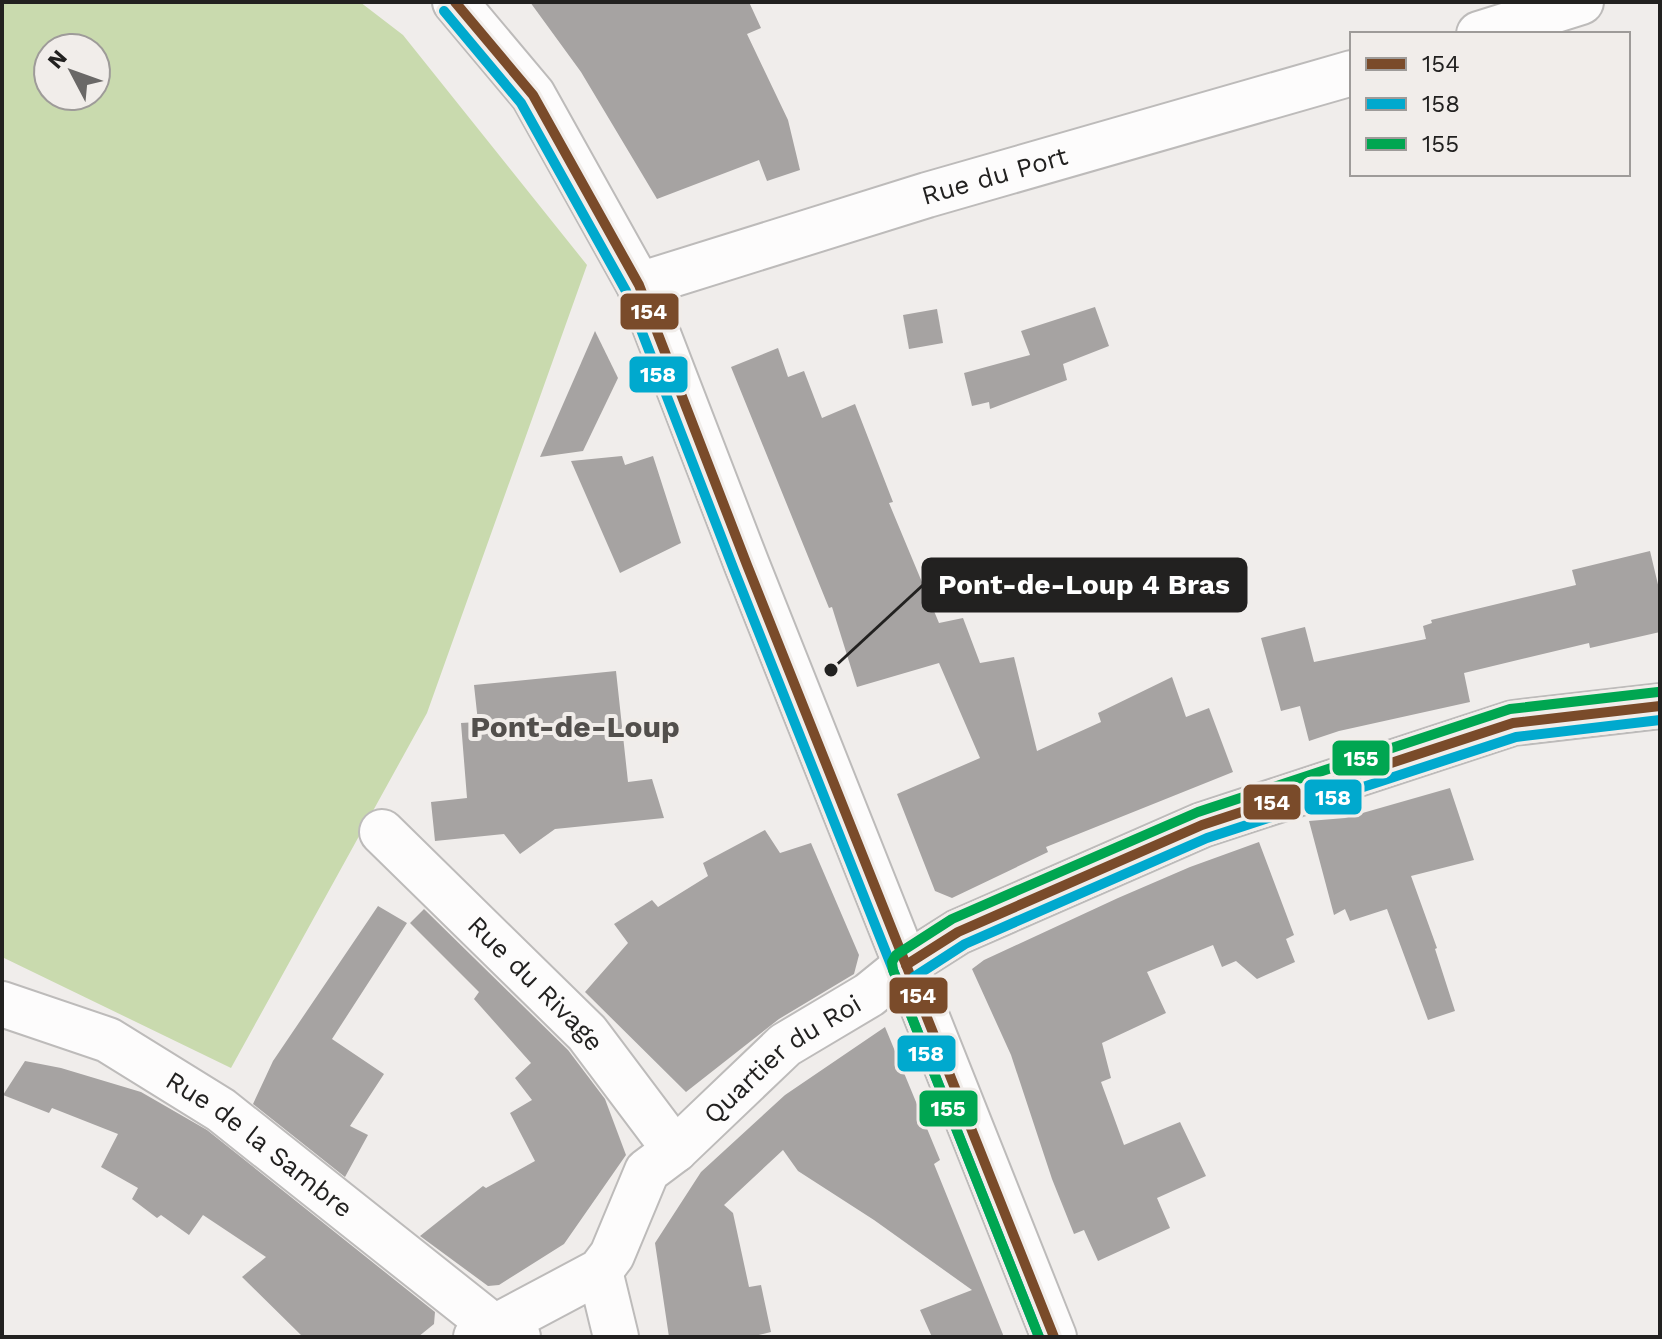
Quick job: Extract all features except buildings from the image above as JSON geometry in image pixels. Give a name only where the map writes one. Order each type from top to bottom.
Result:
[{"type":"street","points":[[455,2],[533,95],[639,285],[1054,1337]]},
{"type":"street","points":[[1485,32],[1581,2]]},
{"type":"street","name":"Rue du Port","points":[[639,285],[927,195],[1350,74]]},
{"type":"street","name":"Quartier du Roi","points":[[600,1271],[612,1255],[647,1171],[675,1150],[785,1045],[869,995],[906,965],[958,932],[1202,825],[1513,723],[1660,706]]},
{"type":"street","name":"Rue du Rivage","points":[[382,832],[587,1033],[675,1150]]},
{"type":"street","name":"Rue de la Sambre","points":[[2,1004],[108,1040],[221,1110],[496,1333]]},
{"type":"street","points":[[496,1333],[600,1271],[616,1337]]},
{"type":"green space","points":[[2,2],[360,2],[403,35],[587,265],[427,713],[231,1068],[2,957]]},
{"type":"transit line","name":"154","points":[[455,2],[533,95],[639,285],[1054,1337]]},
{"type":"transit line","name":"158","points":[[444,11],[521,103],[626,291],[1039,1337]]},
{"type":"transit line","name":"155","points":[[1039,1337],[893,970],[892,962],[896,955],[952,919],[1198,812],[1510,709],[1658,692]]},
{"type":"transit line","name":"154","points":[[906,965],[958,932],[1202,825],[1513,723],[1660,706]]},
{"type":"transit line","name":"158","points":[[914,977],[965,944],[1207,838],[1516,737],[1660,720]]},
{"type":"place","name":"Pont-de-Loup 4 Bras","points":[[831,670]]},
{"type":"district","name":"Pont-de-Loup","points":[[575,726]]}]
